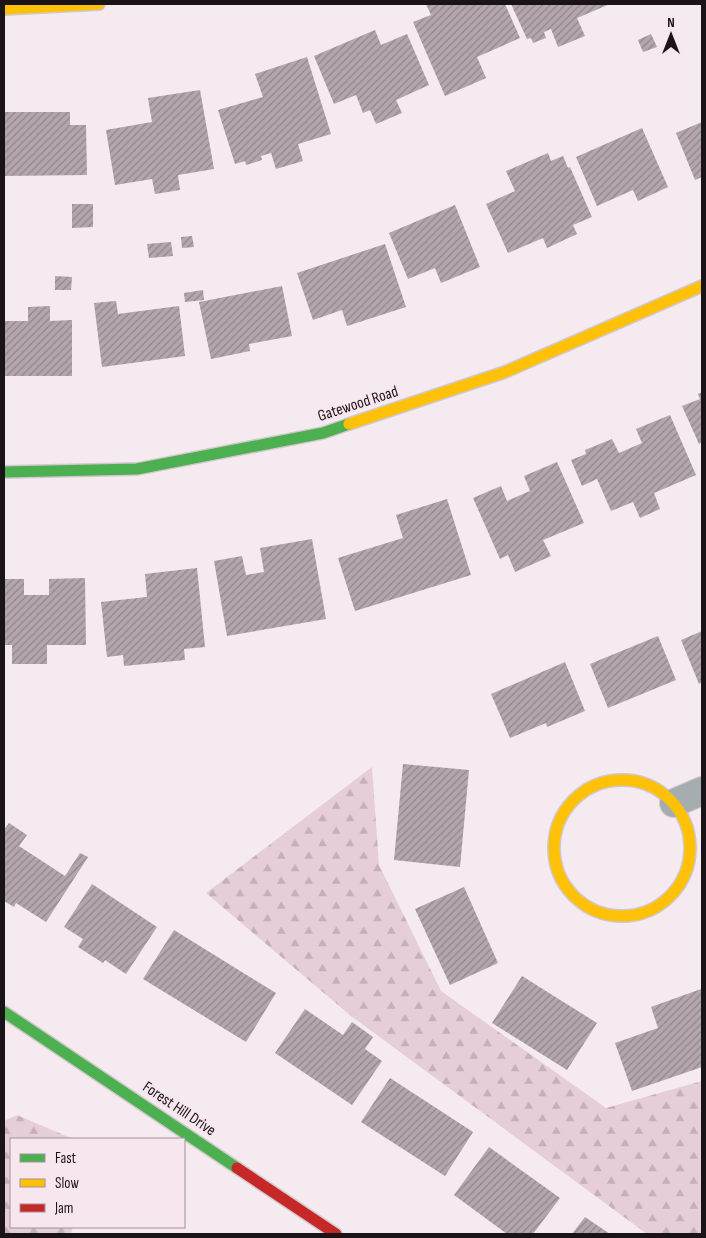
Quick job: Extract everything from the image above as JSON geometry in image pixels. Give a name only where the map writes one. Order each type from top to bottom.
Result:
[{"type":"street","points":[[4,8],[99,4]]},
{"type":"street","name":"Gatewood Road","points":[[4,472],[136,469],[323,433],[505,372],[702,286]]},
{"type":"street","points":[[621,780],[655,788],[674,803],[685,820],[691,843],[689,866],[678,889],[660,905],[649,911],[626,916],[602,913],[587,906],[569,891],[556,866],[554,842],[558,823],[571,803],[597,784],[621,780]]},
{"type":"street","points":[[674,803],[702,791]]},
{"type":"street","name":"Forest Hill Drive","points":[[4,1012],[336,1234]]},
{"type":"green space","points":[[372,767],[379,865],[441,991],[606,1108],[702,1081],[702,1234],[647,1234],[351,1016],[206,893]]},
{"type":"green space","points":[[17,1115],[71,1138],[10,1138],[10,1228],[73,1228],[71,1234],[4,1234],[4,1121]]},
{"type":"building","points":[[426,4],[505,4],[520,38],[477,57],[486,78],[445,96],[413,22],[431,15]]},
{"type":"building","points":[[511,4],[610,4],[577,18],[585,36],[558,47],[551,29],[544,32],[546,38],[533,43],[531,38],[527,39]]},
{"type":"building","points":[[375,30],[381,45],[407,34],[429,85],[396,100],[402,113],[376,124],[370,110],[363,113],[356,95],[334,104],[314,56]]},
{"type":"building","points":[[651,34],[657,47],[643,52],[638,40]]},
{"type":"building","points":[[307,57],[331,134],[298,144],[303,161],[276,169],[271,153],[261,156],[262,160],[246,165],[245,161],[235,164],[218,110],[263,97],[255,74]]},
{"type":"building","points":[[200,90],[214,169],[178,175],[180,190],[155,194],[152,179],[115,185],[106,130],[152,122],[148,98]]},
{"type":"building","points":[[4,112],[70,112],[70,125],[86,125],[87,175],[4,176]]},
{"type":"building","points":[[702,122],[702,177],[695,180],[676,133]]},
{"type":"building","points":[[642,128],[668,187],[638,201],[633,190],[597,206],[576,157]]},
{"type":"building","points":[[548,153],[551,161],[563,156],[568,168],[570,167],[592,217],[573,225],[577,234],[547,248],[543,238],[508,253],[486,204],[515,191],[506,171]]},
{"type":"building","points":[[72,204],[93,204],[93,227],[72,228]]},
{"type":"building","points":[[455,205],[480,267],[441,283],[435,268],[408,279],[389,233]]},
{"type":"building","points":[[192,236],[194,247],[182,248],[181,237]]},
{"type":"building","points":[[171,242],[173,256],[149,258],[147,244]]},
{"type":"building","points":[[385,244],[406,307],[347,326],[342,310],[313,320],[297,273]]},
{"type":"building","points":[[55,276],[72,277],[71,290],[55,290]]},
{"type":"building","points":[[282,286],[292,336],[249,344],[250,351],[211,359],[199,302]]},
{"type":"building","points":[[203,290],[204,300],[185,302],[184,293]]},
{"type":"building","points":[[116,301],[118,314],[179,306],[185,356],[102,367],[94,303]]},
{"type":"building","points":[[50,306],[50,321],[72,320],[72,376],[4,376],[4,321],[28,321],[28,307]]},
{"type":"building","points":[[702,392],[702,442],[699,444],[682,406],[700,399],[698,394]]},
{"type":"building","points":[[670,415],[696,475],[654,493],[660,509],[640,518],[633,502],[611,511],[597,479],[582,486],[571,460],[586,454],[585,450],[612,439],[619,453],[642,443],[636,429]]},
{"type":"building","points":[[557,462],[584,523],[543,540],[551,556],[515,572],[508,555],[500,559],[473,498],[501,486],[507,501],[530,491],[524,476]]},
{"type":"building","points":[[447,499],[471,575],[355,611],[338,558],[403,538],[396,515]]},
{"type":"building","points":[[312,539],[326,619],[227,636],[214,561],[242,556],[246,575],[264,572],[260,548]]},
{"type":"building","points":[[197,568],[205,647],[184,649],[185,660],[124,666],[123,655],[107,657],[101,602],[147,597],[145,574]]},
{"type":"building","points":[[85,578],[86,645],[47,645],[47,664],[12,664],[12,645],[4,645],[4,579],[24,579],[24,595],[49,595],[49,579]]},
{"type":"building","points":[[702,631],[702,682],[699,684],[681,640]]},
{"type":"building","points":[[658,636],[676,680],[608,708],[590,664]]},
{"type":"building","points":[[565,662],[585,711],[547,727],[546,723],[510,738],[491,694]]},
{"type":"building","points":[[403,764],[469,770],[460,867],[394,860]]},
{"type":"building","points":[[9,823],[27,835],[19,846],[65,876],[80,853],[88,857],[46,922],[16,903],[14,907],[4,901],[4,830]]},
{"type":"building","points":[[92,884],[157,927],[126,974],[105,960],[103,963],[78,947],[83,939],[64,927]]},
{"type":"building","points":[[464,887],[498,963],[450,985],[415,909]]},
{"type":"building","points":[[174,930],[276,993],[246,1042],[143,979]]},
{"type":"building","points":[[522,976],[597,1023],[567,1070],[492,1023]]},
{"type":"building","points":[[701,989],[702,1067],[632,1091],[615,1043],[658,1028],[651,1007]]},
{"type":"building","points":[[305,1009],[343,1035],[352,1022],[373,1037],[365,1049],[382,1061],[352,1105],[275,1053]]},
{"type":"building","points":[[390,1078],[473,1132],[445,1176],[361,1122]]},
{"type":"building","points":[[489,1147],[560,1198],[533,1234],[507,1234],[454,1195]]},
{"type":"building","points":[[585,1217],[610,1234],[572,1234]]},
{"type":"traffic: fast","points":[[4,472],[137,469],[323,433],[349,424]]},
{"type":"traffic: fast","points":[[4,1012],[237,1168]]},
{"type":"traffic: slow","points":[[4,9],[99,4]]},
{"type":"traffic: slow","points":[[349,424],[505,372],[702,286]]},
{"type":"traffic: slow","points":[[622,780],[648,785],[670,800],[685,822],[690,848],[685,874],[670,896],[648,911],[622,916],[596,911],[574,896],[559,874],[554,848],[559,822],[574,800],[596,785],[622,780]]},
{"type":"traffic: jam","points":[[237,1168],[336,1234]]}]
